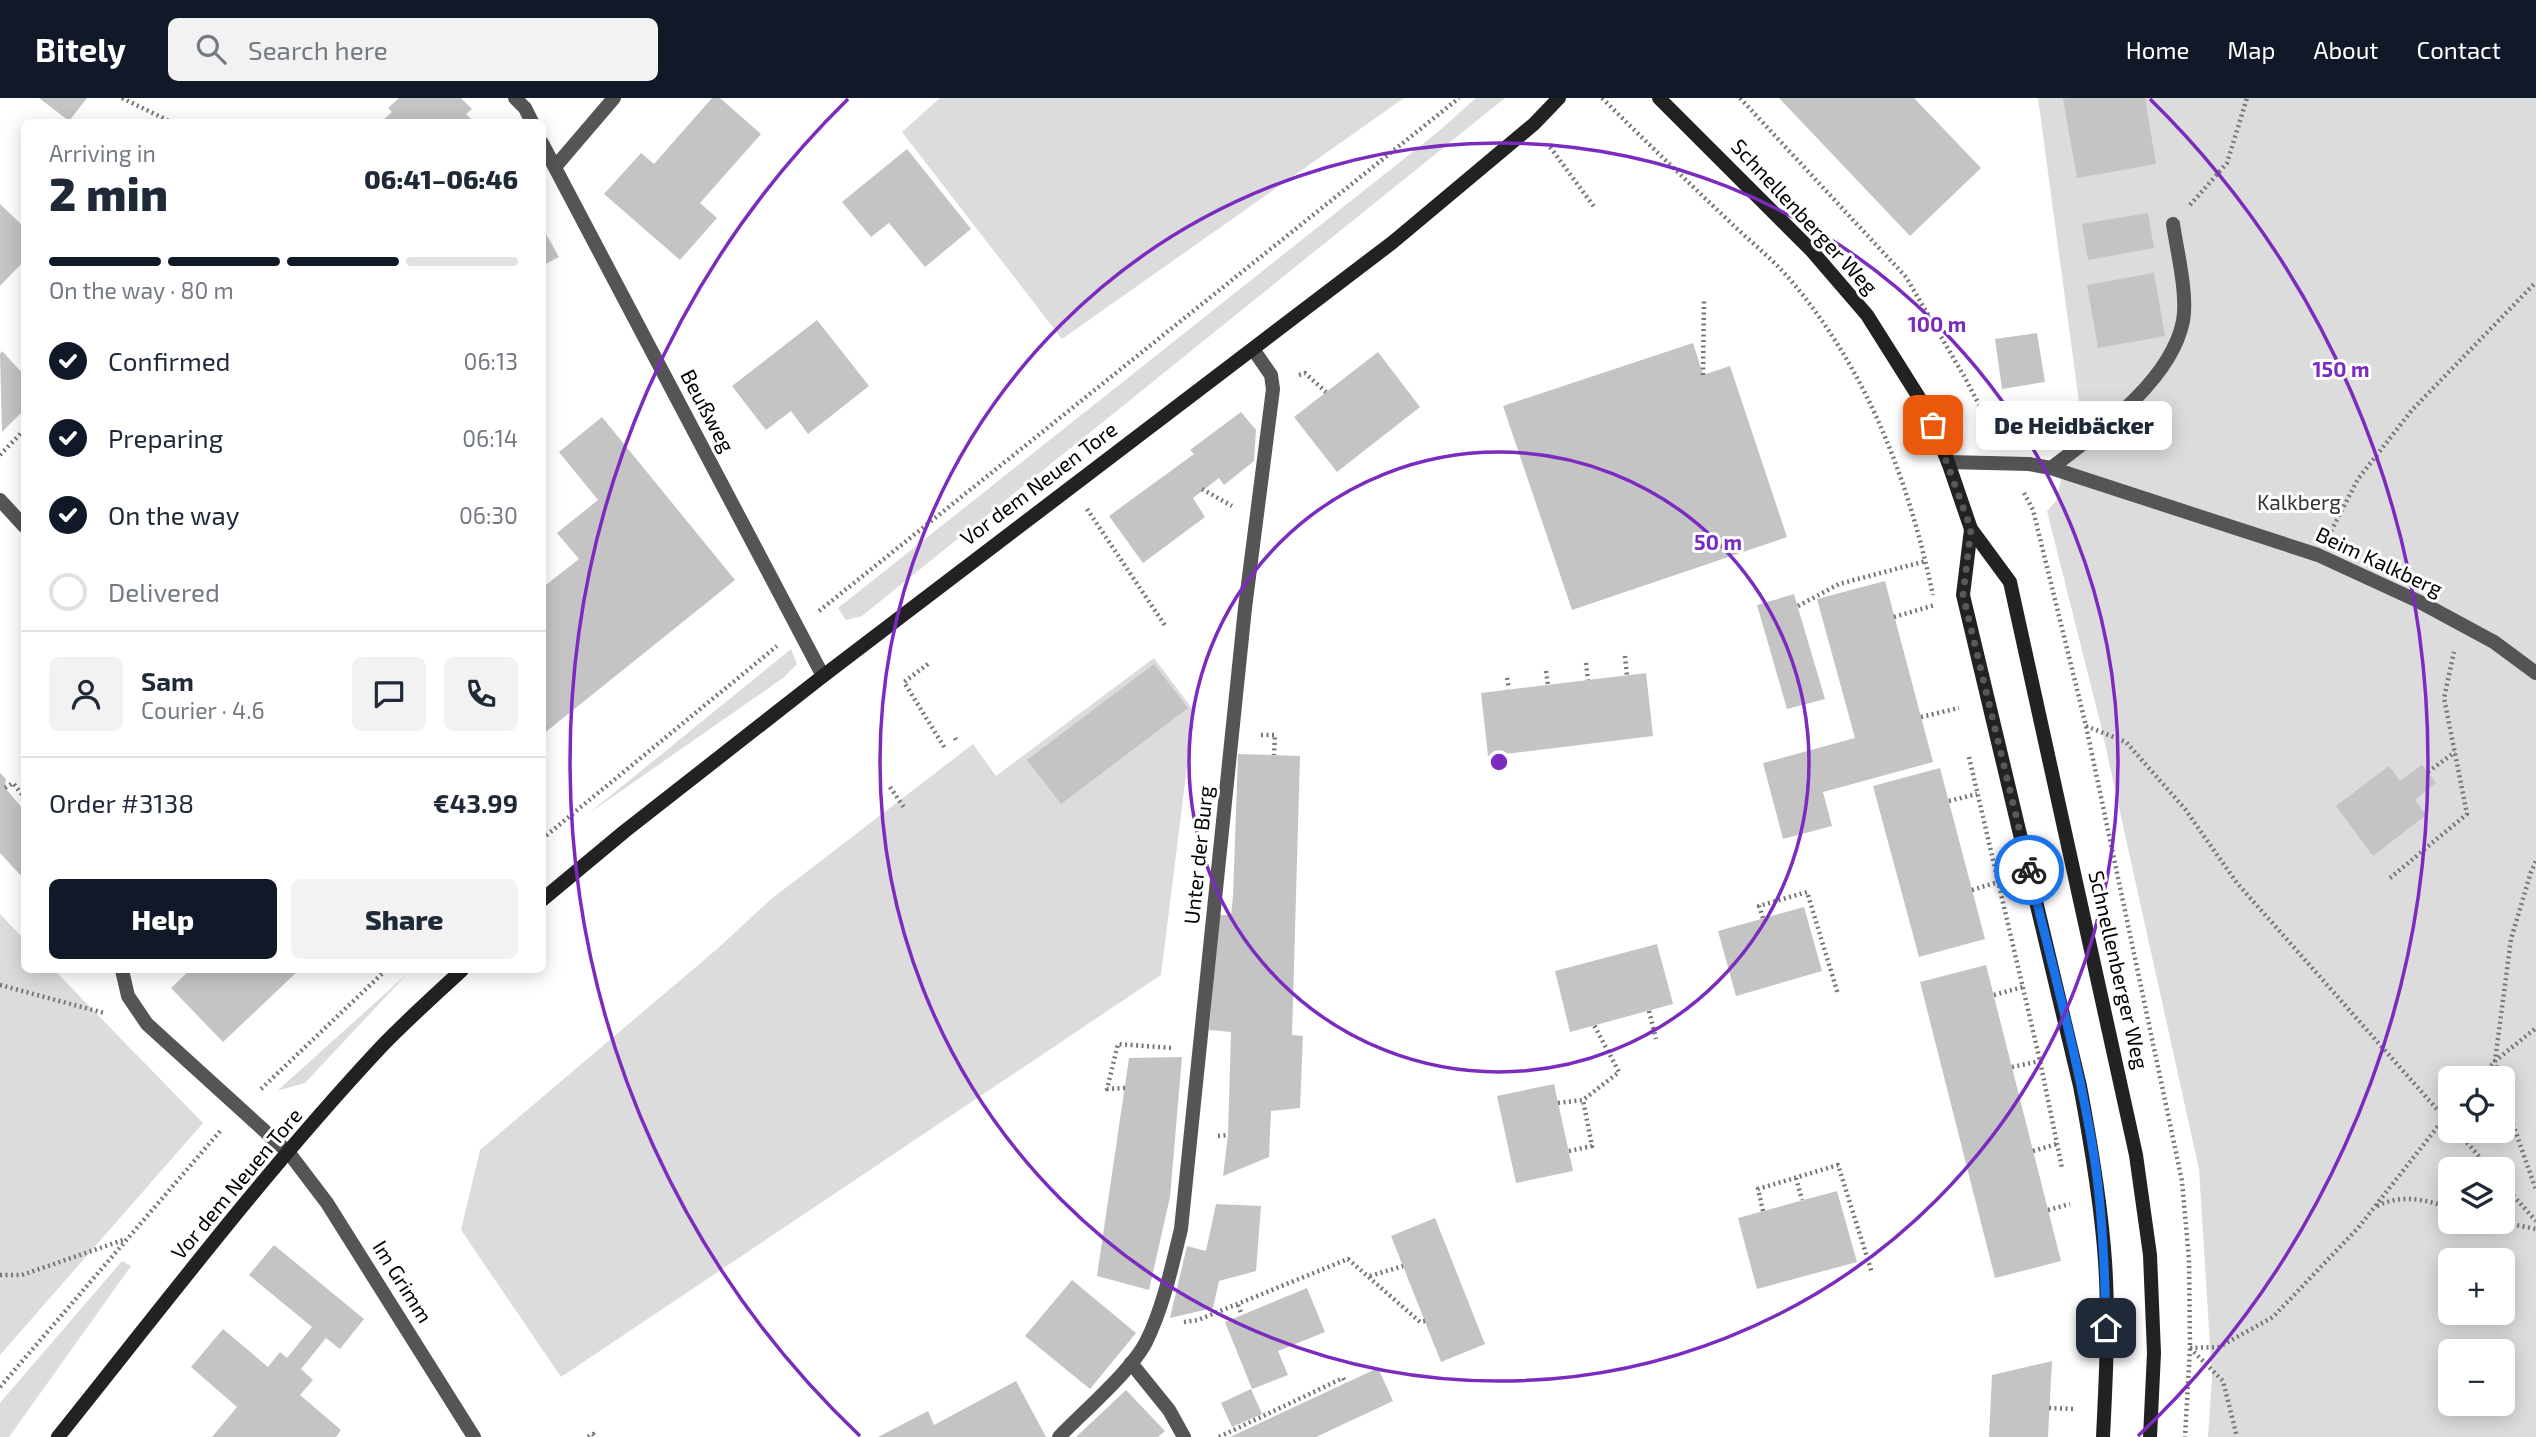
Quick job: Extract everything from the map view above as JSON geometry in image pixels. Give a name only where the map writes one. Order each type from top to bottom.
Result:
[{"type":"main road","name":"Vor dem Neuen Tore","points":[[546,897],[625,831],[1070,485],[1393,242],[1534,124],[1559,98]]},
{"type":"main road","name":"Schnellenberger Weg","points":[[1659,98],[1811,250],[1867,315],[1925,407],[1948,462],[1971,529],[2010,582],[2136,1155],[2150,1255],[2154,1353],[2150,1437]]},
{"type":"main road","name":"Schnellenberger Weg","points":[[1971,529],[1963,595],[2080,1086],[2095,1164],[2105,1261],[2107,1350],[2103,1437]]},
{"type":"main road","name":"Vor dem Neuen Tore","points":[[58,1437],[228,1224],[289,1153],[382,1047],[459,973]]},
{"type":"street","points":[[515,98],[525,108],[530,119]]},
{"type":"street","points":[[555,167],[614,98]]},
{"type":"street","name":"Beußweg","points":[[546,150],[823,676]]},
{"type":"street","points":[[2051,468],[2126,406],[2152,379],[2173,350],[2183,320],[2182,283],[2173,224]]},
{"type":"street","name":"Unter der Burg","points":[[1059,1437],[1131,1363],[1145,1344],[1181,1229],[1245,608],[1273,389],[1271,375],[1253,349]]},
{"type":"street","name":"Beim Kalkberg","points":[[1948,462],[2029,464],[2051,468],[2318,555],[2461,624],[2494,642],[2536,673]]},
{"type":"street","points":[[0,500],[21,523]]},
{"type":"street","name":"Im Grimm","points":[[123,973],[128,996],[148,1024],[289,1153],[327,1203],[474,1437]]},
{"type":"street","points":[[1131,1363],[1169,1410],[1184,1437]]},
{"type":"path","points":[[122,98],[165,119]]},
{"type":"path","name":"Vor dem Neuen Tore","points":[[546,836],[798,629],[1459,98]]},
{"type":"path","points":[[1602,98],[1792,281],[1839,344],[1893,452],[1926,561],[1938,616]]},
{"type":"path","points":[[1740,98],[1906,277],[1964,376],[2033,510],[2085,726],[2182,1181],[2189,1260],[2190,1348],[2185,1437]]},
{"type":"path","points":[[2173,224],[2227,163],[2247,98]]},
{"type":"path","points":[[1534,124],[1595,208]]},
{"type":"path","points":[[2318,555],[2358,479],[2412,410],[2536,282]]},
{"type":"path","points":[[1703,375],[1704,299]]},
{"type":"path","points":[[0,455],[21,433]]},
{"type":"path","points":[[1070,485],[1166,627]]},
{"type":"path","points":[[1798,606],[1839,584],[1926,561]]},
{"type":"path","points":[[1894,617],[1935,605]]},
{"type":"path","points":[[2390,878],[2467,814],[2444,698],[2461,624]]},
{"type":"path","points":[[1625,656],[1627,676]]},
{"type":"path","points":[[1586,663],[1588,681]]},
{"type":"path","points":[[928,664],[904,682],[946,750]]},
{"type":"path","points":[[1546,671],[1548,685]]},
{"type":"path","points":[[1507,678],[1509,689]]},
{"type":"path","points":[[1956,696],[1961,720]]},
{"type":"path","points":[[1921,717],[1959,708]]},
{"type":"path","points":[[2085,726],[2126,742],[2185,809],[2237,883],[2438,1110]]},
{"type":"path","points":[[1966,744],[2040,1060],[2065,1180]]},
{"type":"path","points":[[2428,772],[2455,752]]},
{"type":"path","points":[[5,788],[13,783],[21,793]]},
{"type":"path","points":[[890,787],[905,809]]},
{"type":"path","points":[[1949,801],[1977,793]]},
{"type":"path","points":[[2496,1066],[2511,939],[2530,872],[2536,862]]},
{"type":"path","points":[[1972,890],[1998,882]]},
{"type":"path","points":[[1763,918],[1759,906],[1807,892],[1838,994]]},
{"type":"path","name":"Vor dem Neuen Tore","points":[[0,1387],[240,1108],[383,973]]},
{"type":"path","points":[[0,985],[148,1024]]},
{"type":"path","points":[[1994,995],[2023,987]]},
{"type":"path","points":[[1649,1011],[1656,1039]]},
{"type":"path","points":[[1558,1102],[1583,1100],[1619,1072],[1594,1025]]},
{"type":"path","points":[[2491,1066],[2536,1028]]},
{"type":"path","points":[[1125,1088],[1107,1089],[1118,1044],[1201,1050]]},
{"type":"path","points":[[2012,1067],[2040,1060]]},
{"type":"path","points":[[1569,1151],[1592,1146],[1583,1100]]},
{"type":"path","points":[[2190,1348],[2219,1348],[2273,1317],[2358,1228],[2438,1125]]},
{"type":"path","points":[[2515,1130],[2536,1190]]},
{"type":"path","points":[[2467,1143],[2480,1157]]},
{"type":"path","points":[[2033,1151],[2057,1144]]},
{"type":"path","points":[[1763,1211],[1758,1189],[1838,1166],[1872,1273]]},
{"type":"path","points":[[1796,1178],[1802,1200]]},
{"type":"path","points":[[2067,1192],[2072,1217]]},
{"type":"path","points":[[2374,1207],[2402,1198],[2438,1204]]},
{"type":"path","points":[[2515,1198],[2536,1221]]},
{"type":"path","points":[[2048,1210],[2070,1204]]},
{"type":"path","points":[[2515,1225],[2536,1229]]},
{"type":"path","points":[[0,1275],[22,1275],[128,1238]]},
{"type":"path","points":[[1152,1327],[1198,1320],[1348,1259],[1420,1322],[1424,1321]]},
{"type":"path","points":[[1370,1276],[1403,1266]]},
{"type":"path","points":[[1238,1305],[1242,1315]]},
{"type":"path","points":[[2190,1348],[2222,1381],[2237,1437]]},
{"type":"path","points":[[1219,1437],[1304,1400],[1343,1378],[1346,1383]]},
{"type":"path","points":[[2049,1408],[2080,1409]]},
{"type":"path","points":[[589,1437],[593,1434],[595,1437]]},
{"type":"green space","points":[[940,98],[1404,98],[1062,339],[902,132]]},
{"type":"green space","points":[[1476,98],[1505,98],[862,616],[846,620],[838,608],[1439,131]]},
{"type":"green space","name":"Kalkberg","points":[[2038,98],[2536,98],[2536,1437],[2208,1437],[2212,1378],[2199,1169],[2101,726],[2047,511],[2056,501],[2079,402]]},
{"type":"green space","points":[[791,649],[797,664],[783,678],[588,814]]},
{"type":"green space","points":[[1154,658],[1194,711],[1161,975],[561,1377],[461,1230],[480,1150],[717,949],[770,900],[973,744],[996,776]]},
{"type":"green space","points":[[0,914],[21,936],[21,973],[57,973],[203,1123],[0,1355]]},
{"type":"green space","points":[[407,974],[305,1083],[277,1091]]},
{"type":"green space","points":[[122,1261],[131,1266],[9,1437],[0,1437],[0,1403]]},
{"type":"building","points":[[39,98],[87,98],[71,119],[66,119]]},
{"type":"building","points":[[399,98],[461,98],[472,109],[466,114],[471,119],[384,119],[392,112],[388,108]]},
{"type":"building","points":[[712,98],[720,98],[761,134],[700,203],[717,218],[680,260],[604,194],[641,153],[654,164]]},
{"type":"building","points":[[1779,98],[1914,98],[1981,168],[1910,236]]},
{"type":"building","points":[[2145,98],[2156,164],[2077,178],[2063,99]]},
{"type":"building","points":[[907,149],[971,229],[925,267],[889,223],[871,237],[842,202]]},
{"type":"building","points":[[0,204],[21,224],[21,264],[0,286]]},
{"type":"building","points":[[2148,213],[2154,248],[2088,260],[2082,224]]},
{"type":"building","points":[[546,234],[559,257],[546,264]]},
{"type":"building","points":[[2154,273],[2165,336],[2098,348],[2087,285]]},
{"type":"building","points":[[817,320],[869,386],[808,434],[791,411],[766,430],[732,386]]},
{"type":"building","points":[[2037,333],[2045,382],[2002,389],[1995,339]]},
{"type":"building","points":[[1693,343],[1703,375],[1730,366],[1787,537],[1572,610],[1503,406]]},
{"type":"building","points":[[2,351],[21,372],[21,413],[2,432]]},
{"type":"building","points":[[1378,352],[1420,407],[1337,472],[1294,417]]},
{"type":"building","points":[[1241,412],[1256,430],[1254,461],[1224,485],[1219,478],[1193,498],[1205,517],[1143,563],[1109,516],[1194,454],[1190,450]]},
{"type":"building","points":[[602,417],[735,580],[546,732],[546,585],[579,559],[557,533],[598,500],[559,452]]},
{"type":"building","points":[[1885,581],[1933,762],[1823,792],[1832,826],[1783,839],[1763,763],[1855,738],[1817,599]]},
{"type":"building","points":[[1794,594],[1825,699],[1787,709],[1757,605]]},
{"type":"building","points":[[1154,664],[1188,708],[1061,804],[1027,760]]},
{"type":"building","points":[[1646,673],[1653,736],[1488,756],[1481,693]]},
{"type":"building","points":[[1238,754],[1300,756],[1292,1035],[1303,1036],[1300,1108],[1271,1111],[1269,1157],[1223,1176],[1228,1135],[1231,1032],[1209,1030],[1219,915],[1231,915],[1233,896]]},
{"type":"building","points":[[2422,765],[2436,783],[2415,800],[2426,815],[2373,856],[2336,806],[2389,766],[2400,781]]},
{"type":"building","points":[[1940,768],[1985,939],[1919,957],[1873,786]]},
{"type":"building","points":[[0,773],[6,779],[5,788],[21,807],[21,876],[0,853]]},
{"type":"building","points":[[1804,907],[1822,971],[1736,996],[1718,931]]},
{"type":"building","points":[[1657,944],[1673,1004],[1570,1032],[1555,971]]},
{"type":"building","points":[[1986,965],[2061,1261],[1995,1278],[1920,982]]},
{"type":"building","points":[[187,973],[296,973],[223,1042],[171,988]]},
{"type":"building","points":[[1182,1057],[1170,1197],[1149,1290],[1097,1276],[1129,1058]]},
{"type":"building","points":[[1554,1084],[1573,1171],[1516,1183],[1497,1096]]},
{"type":"building","points":[[1837,1191],[1857,1262],[1757,1289],[1738,1218]]},
{"type":"building","points":[[1216,1204],[1261,1206],[1256,1271],[1219,1281],[1213,1308],[1170,1318],[1187,1246],[1206,1251]]},
{"type":"building","points":[[1435,1218],[1485,1344],[1441,1362],[1391,1236]]},
{"type":"building","points":[[274,1245],[364,1319],[340,1349],[326,1338],[301,1369],[313,1380],[300,1395],[341,1430],[336,1437],[212,1437],[237,1407],[191,1367],[223,1329],[268,1367],[280,1352],[287,1358],[312,1327],[249,1275]]},
{"type":"building","points":[[1072,1280],[1136,1333],[1090,1389],[1025,1336]]},
{"type":"building","points":[[1307,1288],[1325,1332],[1278,1351],[1288,1375],[1252,1389],[1225,1322]]},
{"type":"building","points":[[2052,1361],[2048,1437],[1989,1437],[1992,1375]]},
{"type":"building","points":[[1378,1368],[1393,1401],[1316,1437],[1230,1437]]},
{"type":"building","points":[[1016,1381],[1046,1437],[878,1437],[928,1411],[934,1425]]},
{"type":"building","points":[[1251,1389],[1262,1414],[1232,1427],[1221,1403]]},
{"type":"building","points":[[1126,1390],[1165,1431],[1158,1437],[1076,1437]]},
{"type":"way so far","points":[[1933,425],[1971,529],[1963,595],[2029,870]]},
{"type":"place","name":"De Heidbäcker","points":[[1933,425]]},
{"type":"route","points":[[2029,870],[2080,1086],[2095,1164],[2105,1261],[2106,1328]]}]
